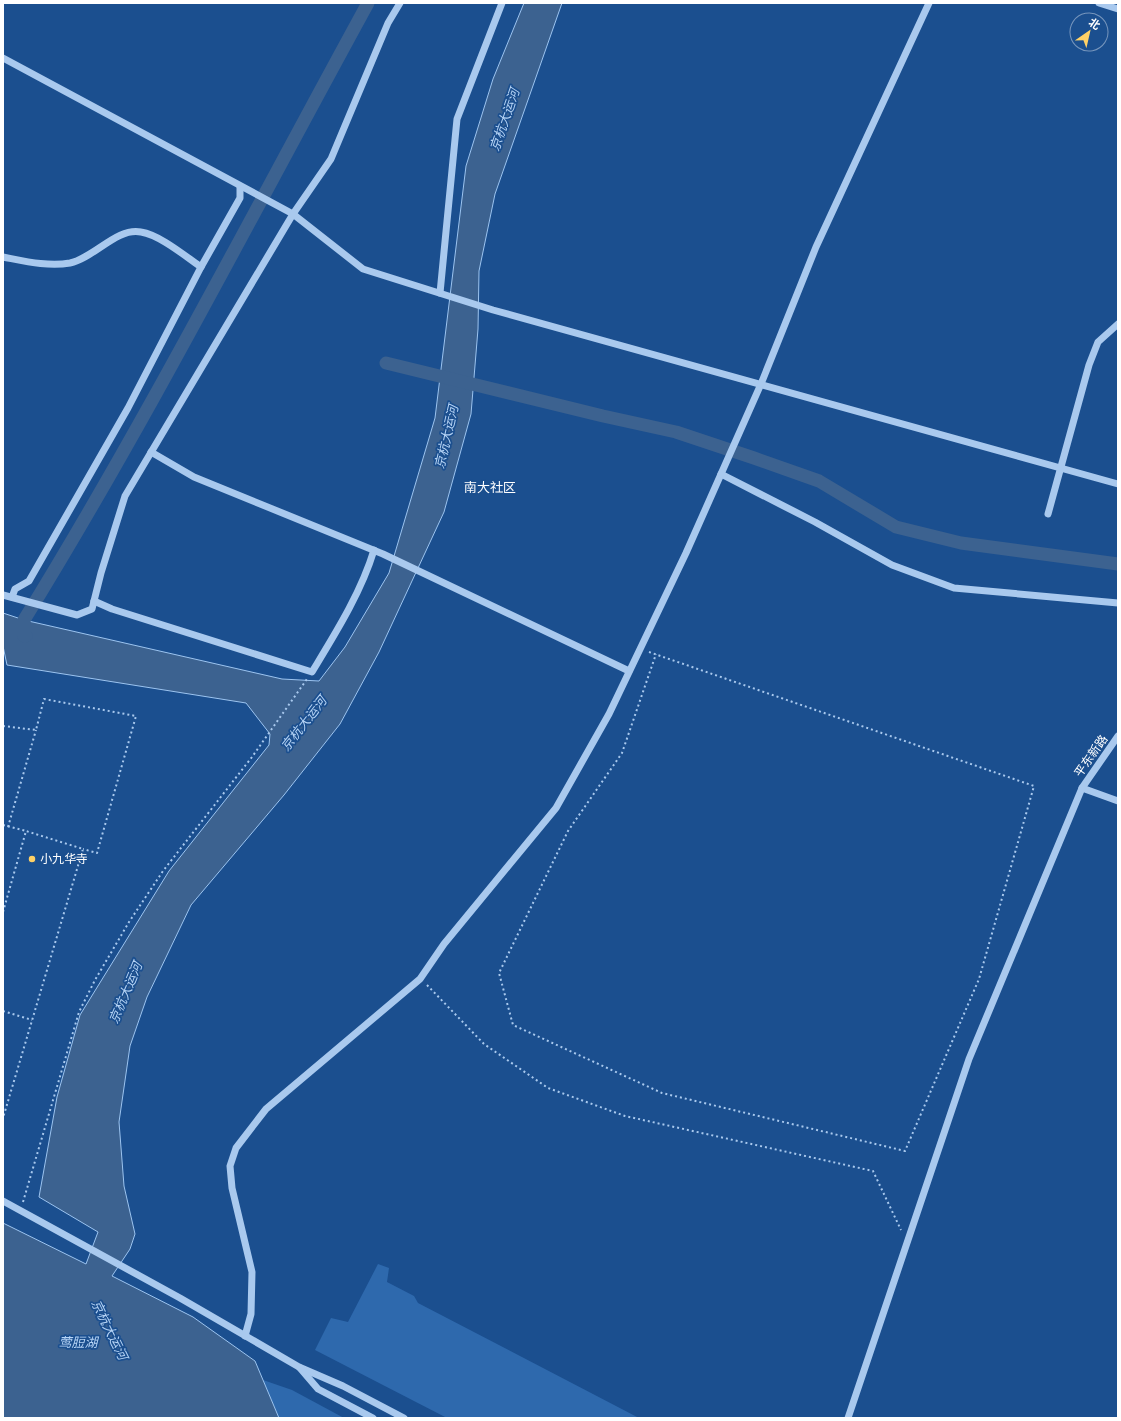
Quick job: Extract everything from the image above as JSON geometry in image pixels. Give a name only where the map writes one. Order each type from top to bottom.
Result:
[{"type":"street","points":[[3,595],[77,615],[92,609],[101,573],[125,496],[293,214],[331,159],[388,24],[400,3]]},
{"type":"street","points":[[440,293],[457,119],[502,3]]},
{"type":"street","points":[[245,1336],[251,1314],[252,1272],[232,1188],[230,1166],[236,1148],[266,1109],[420,979],[444,944],[556,808],[609,714],[630,671],[761,384],[816,248],[929,3]]},
{"type":"street","points":[[1099,3],[1118,9]]},
{"type":"street","points":[[3,58],[242,188],[293,214],[363,269],[493,310],[1118,484]]},
{"type":"street","points":[[12,597],[15,589],[29,582],[128,408],[201,267],[240,198],[242,188]]},
{"type":"street","points":[[3,257],[35,263],[70,263],[125,233],[140,231],[155,237],[201,267]]},
{"type":"street","points":[[1048,514],[1093,354],[1098,342],[1118,324]]},
{"type":"street","points":[[152,452],[194,477],[383,554],[422,574],[630,671]]},
{"type":"street","points":[[721,474],[815,522],[892,565],[954,588],[1118,603]]},
{"type":"street","points":[[94,601],[112,609],[312,672],[335,634],[368,569],[374,550]]},
{"type":"street","name":"平东新路","points":[[848,1418],[969,1059],[1082,788],[1118,736]]},
{"type":"street","points":[[1082,788],[1118,801]]},
{"type":"street","points":[[3,1201],[299,1367],[343,1386],[404,1418]]},
{"type":"street","points":[[299,1367],[318,1389],[373,1418]]},
{"type":"path","points":[[640,648],[1034,786],[979,979],[905,1150],[662,1093],[513,1025],[499,973],[568,831],[622,753],[656,654]]},
{"type":"path","points":[[18,1210],[25,1198],[80,1012],[95,980],[129,922],[163,870],[252,757],[308,677]]},
{"type":"path","points":[[3,825],[97,853],[136,716],[44,699],[8,826]]},
{"type":"path","points":[[3,726],[36,730]]},
{"type":"path","points":[[3,912],[26,831]]},
{"type":"path","points":[[3,1118],[83,849]]},
{"type":"path","points":[[420,979],[484,1044],[548,1088],[625,1116],[873,1171],[902,1232]]},
{"type":"path","points":[[3,1011],[32,1020]]},
{"type":"shaded area","points":[[378,1264],[389,1268],[387,1282],[414,1296],[418,1303],[639,1418],[447,1418],[315,1350],[331,1318],[348,1322]]},
{"type":"shaded area","points":[[263,1380],[292,1390],[344,1418],[279,1418]]},
{"type":"water","points":[[524,3],[562,3],[495,194],[479,271],[478,329],[471,414],[444,512],[379,652],[340,724],[284,795],[191,905],[147,997],[130,1046],[119,1122],[124,1186],[135,1234],[130,1249],[112,1276],[193,1317],[255,1361],[279,1418],[3,1418],[3,1223],[86,1264],[98,1232],[39,1197],[57,1097],[80,1015],[169,871],[269,745],[270,734],[246,703],[7,665],[3,646],[3,613],[24,620],[282,679],[319,681],[345,647],[389,573],[435,418],[466,166],[493,79]]},
{"type":"waterway","points":[[26,636],[24,636],[24,620],[70,544],[158,391],[368,3]]},
{"type":"waterway","points":[[386,363],[603,416],[676,432],[819,481],[896,527],[961,543],[1118,564]]},
{"type":"place","name":"小九华寺","points":[[32,859]]},
{"type":"district","name":"南大社区","points":[[490,488]]},
{"type":"water label","name":"京杭大运河","points":[[505,120]]},
{"type":"water label","name":"京杭大运河","points":[[447,437]]},
{"type":"water label","name":"京杭大运河","points":[[304,724]]},
{"type":"water label","name":"京杭大运河","points":[[126,993]]},
{"type":"water label","name":"京杭大运河","points":[[109,1330]]},
{"type":"water label","name":"莺脰湖","points":[[78,1343]]}]
